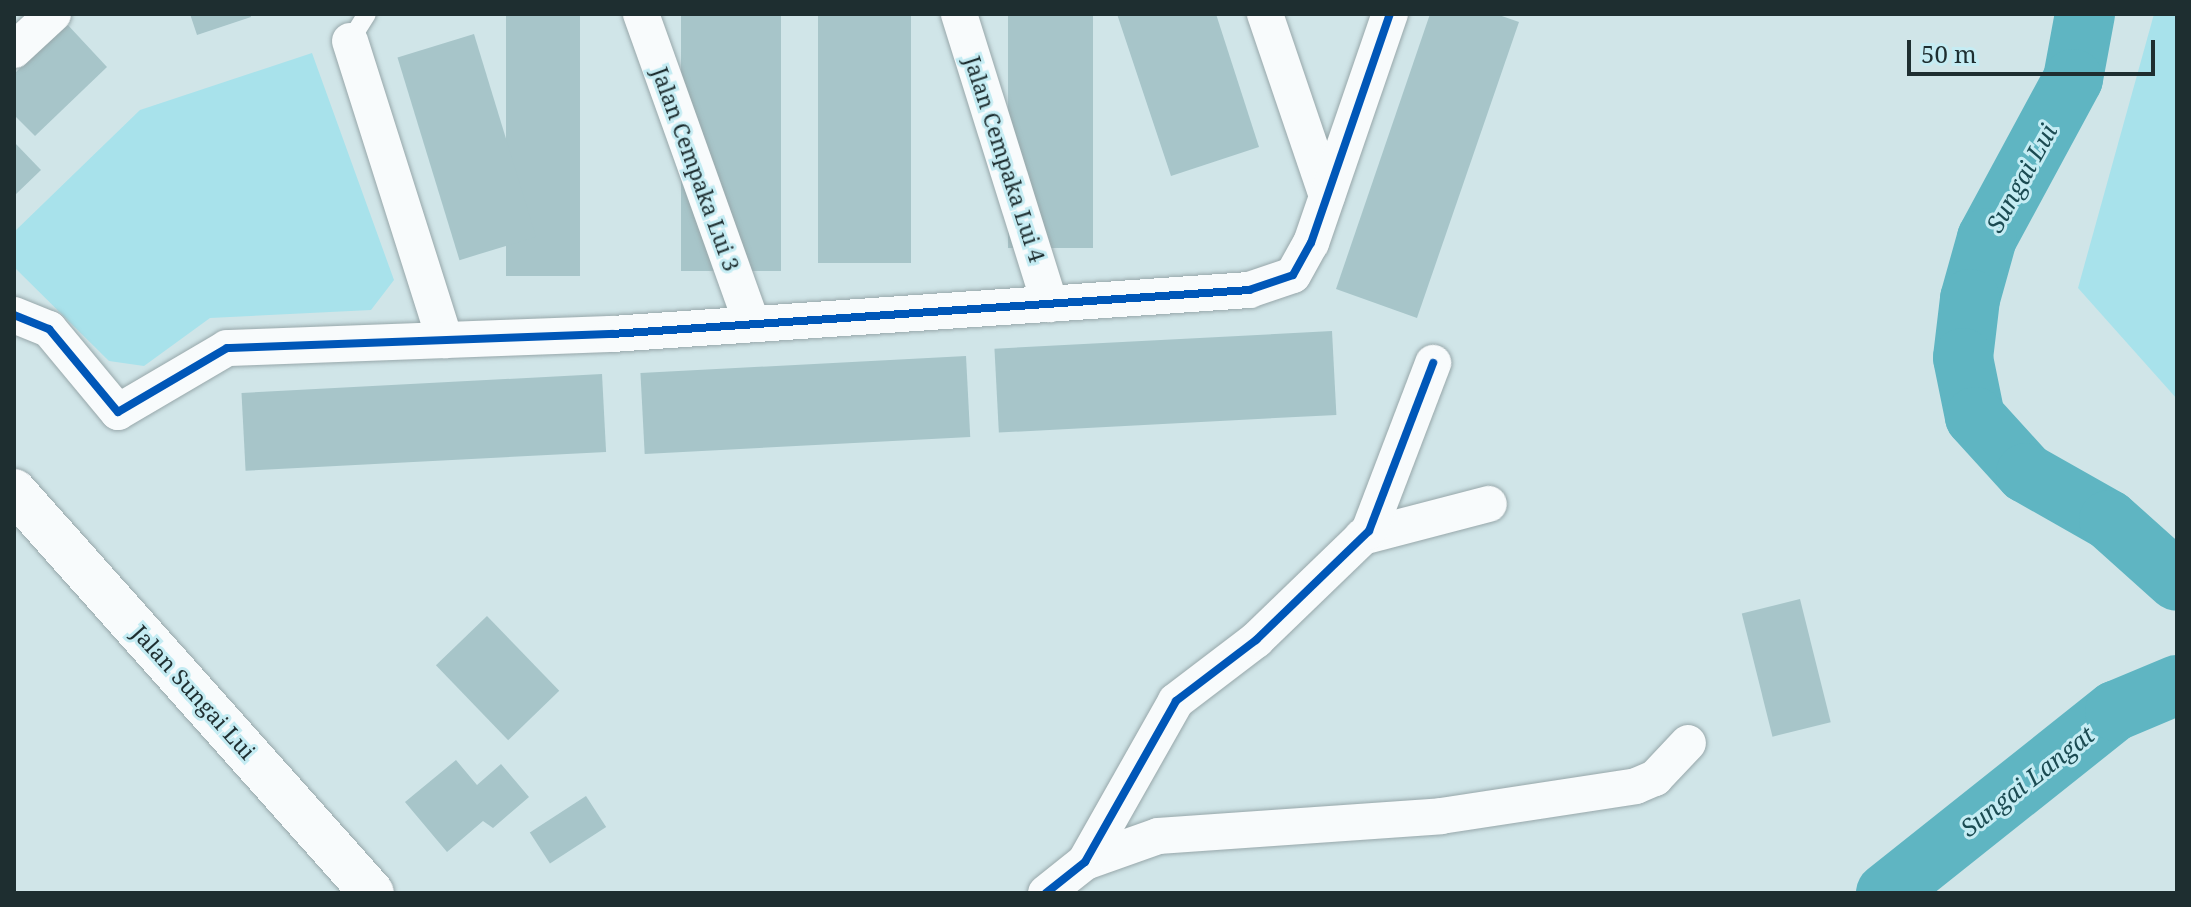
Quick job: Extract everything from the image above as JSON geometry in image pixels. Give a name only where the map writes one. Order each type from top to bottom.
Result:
[{"type":"street","points":[[14,50],[53,14]]},
{"type":"street","name":"Jalan Cempaka Lui 3","points":[[641,14],[752,324]]},
{"type":"street","name":"Jalan Cempaka Lui 4","points":[[959,14],[1050,304]]},
{"type":"street","points":[[1265,14],[1327,196]]},
{"type":"street","points":[[14,315],[49,329],[118,412],[227,348],[752,324],[1249,290],[1293,275],[1327,196],[1390,14]]},
{"type":"street","points":[[359,28],[445,340]]},
{"type":"street","points":[[1085,862],[1176,701],[1256,640],[1362,537],[1433,363]]},
{"type":"street","name":"Jalan Sungai Lui","points":[[14,491],[372,893]]},
{"type":"street","points":[[1362,537],[1489,504]]},
{"type":"street","points":[[1046,893],[1085,862],[1158,836],[1441,816],[1636,786],[1655,778],[1688,743]]},
{"type":"shaded area","points":[[2154,14],[2177,14],[2177,399],[2078,288]]},
{"type":"shaded area","points":[[312,53],[394,280],[371,310],[210,318],[144,366],[109,361],[14,267],[14,232],[140,110]]},
{"type":"building","points":[[190,14],[250,14],[251,17],[197,35]]},
{"type":"building","points":[[506,14],[580,14],[580,276],[506,276]]},
{"type":"building","points":[[681,14],[781,14],[781,271],[681,271]]},
{"type":"building","points":[[818,14],[911,14],[911,263],[818,263]]},
{"type":"building","points":[[1008,14],[1093,14],[1093,248],[1008,248]]},
{"type":"building","points":[[1117,14],[1216,14],[1259,147],[1171,176]]},
{"type":"building","points":[[1430,14],[1496,14],[1519,22],[1417,318],[1336,289]]},
{"type":"building","points":[[66,23],[107,67],[35,136],[14,115],[14,74]]},
{"type":"building","points":[[474,34],[536,237],[459,260],[397,57]]},
{"type":"building","points":[[14,142],[41,170],[14,196]]},
{"type":"building","points":[[1332,331],[1336,415],[999,433],[994,349]]},
{"type":"building","points":[[966,356],[970,437],[645,454],[640,373]]},
{"type":"building","points":[[602,374],[606,452],[246,471],[241,393]]},
{"type":"building","points":[[1800,599],[1831,722],[1773,737],[1742,614]]},
{"type":"building","points":[[487,616],[559,691],[508,740],[436,665]]},
{"type":"building","points":[[456,760],[477,785],[501,764],[529,797],[493,828],[483,821],[447,852],[405,802]]},
{"type":"building","points":[[586,796],[606,827],[550,864],[530,832]]},
{"type":"waterway","name":"Sungai Lui","points":[[2085,14],[2073,79],[1987,238],[1970,299],[1963,358],[1975,417],[2026,473],[2109,520],[2177,581]]},
{"type":"waterway","name":"Sungai Langat","points":[[1886,893],[2115,711],[2177,685]]},
{"type":"cycle path","points":[[14,315],[49,329],[118,412],[227,348],[612,334],[1249,290],[1293,275],[1311,243],[1390,14]]},
{"type":"cycle path","points":[[1046,893],[1085,862],[1176,701],[1256,640],[1369,531],[1433,363]]}]
